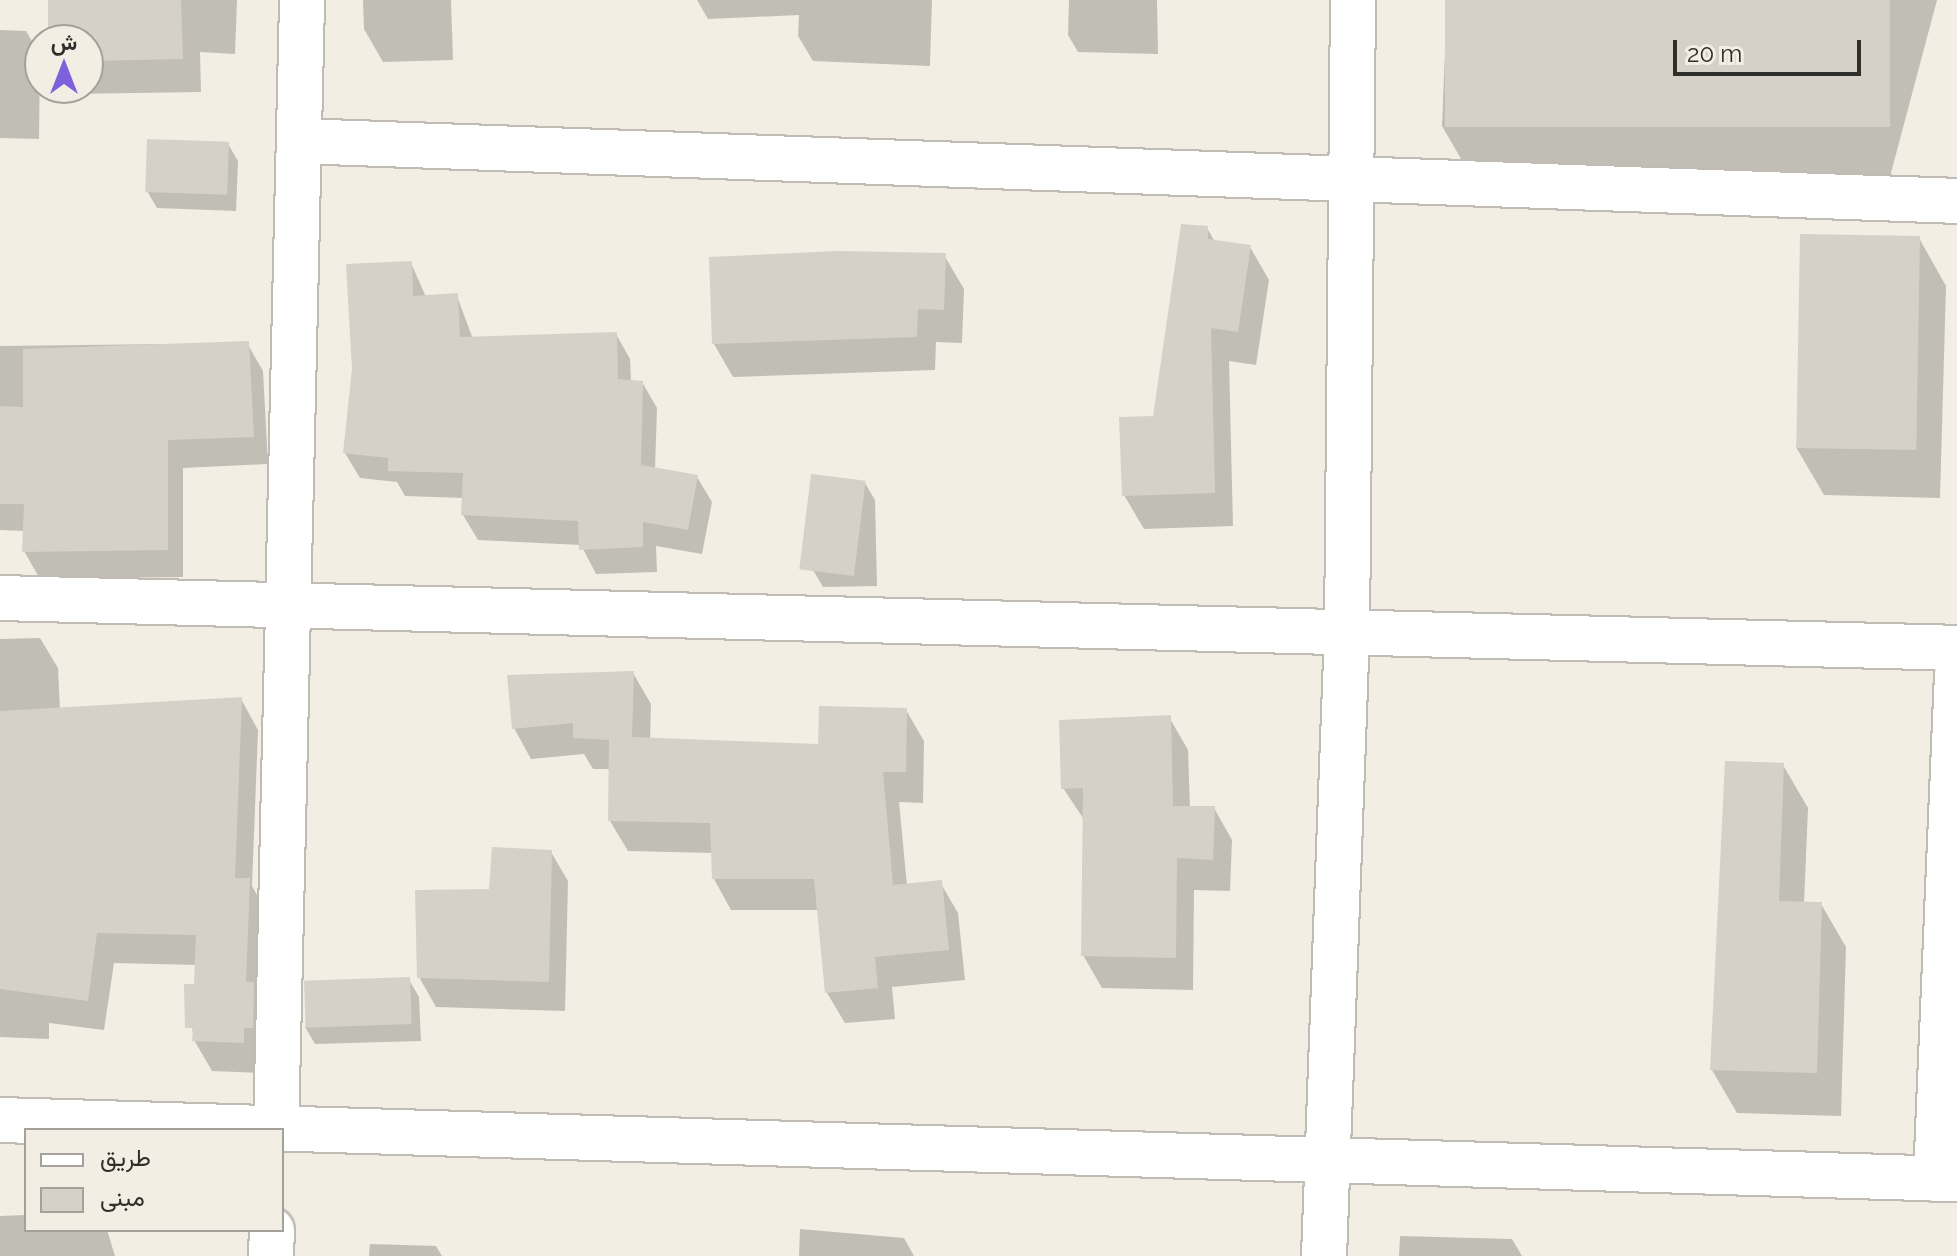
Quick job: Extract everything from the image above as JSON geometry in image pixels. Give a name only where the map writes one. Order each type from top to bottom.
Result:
[{"type":"street","points":[[0,1120],[276,1128],[302,0]]},
{"type":"street","points":[[1324,1256],[1347,633],[1353,0]]},
{"type":"street","points":[[299,141],[1351,175],[1957,201]]},
{"type":"street","points":[[0,598],[1957,648]]},
{"type":"street","points":[[284,1128],[1327,1165],[1946,1179],[1957,674]]},
{"type":"street","points":[[271,1256],[272,1232]]},
{"type":"building","points":[[48,0],[181,0],[183,59],[104,61],[104,24],[48,24]]},
{"type":"building","points":[[1445,0],[1890,0],[1890,127],[1445,127]]},
{"type":"building","points":[[147,139],[229,142],[227,195],[145,192]]},
{"type":"building","points":[[1181,224],[1208,226],[1208,239],[1251,245],[1238,332],[1211,328],[1215,493],[1122,496],[1119,417],[1153,416]]},
{"type":"building","points":[[1800,234],[1920,236],[1916,450],[1796,448]]},
{"type":"building","points":[[838,251],[946,253],[944,310],[918,309],[917,337],[712,344],[709,257]]},
{"type":"building","points":[[412,261],[413,296],[458,293],[460,337],[617,332],[618,379],[643,381],[641,465],[698,475],[688,530],[643,522],[643,547],[579,550],[578,521],[461,515],[463,473],[388,471],[388,458],[343,453],[352,369],[346,264]]},
{"type":"building","points":[[249,341],[254,437],[168,440],[168,550],[22,552],[24,504],[0,504],[0,406],[23,407],[23,349]]},
{"type":"building","points":[[811,474],[866,481],[854,576],[799,569]]},
{"type":"building","points":[[634,671],[632,737],[818,744],[819,706],[907,708],[906,772],[883,772],[893,885],[942,880],[949,950],[875,957],[878,988],[825,993],[814,879],[712,879],[710,823],[608,821],[609,740],[573,738],[573,723],[512,729],[507,675]]},
{"type":"building","points":[[242,697],[235,878],[250,878],[246,982],[254,982],[253,1028],[244,1028],[244,1043],[192,1041],[193,1028],[185,1028],[184,984],[194,984],[196,935],[97,933],[88,1001],[0,989],[0,711]]},
{"type":"building","points":[[1171,715],[1173,806],[1215,806],[1213,860],[1177,858],[1176,958],[1081,956],[1083,788],[1061,789],[1059,720]]},
{"type":"building","points":[[1725,761],[1784,763],[1779,901],[1822,902],[1817,1073],[1710,1070]]},
{"type":"building","points":[[492,847],[552,850],[549,982],[417,978],[415,890],[489,889]]},
{"type":"building","points":[[410,977],[412,1024],[306,1028],[304,981]]}]
